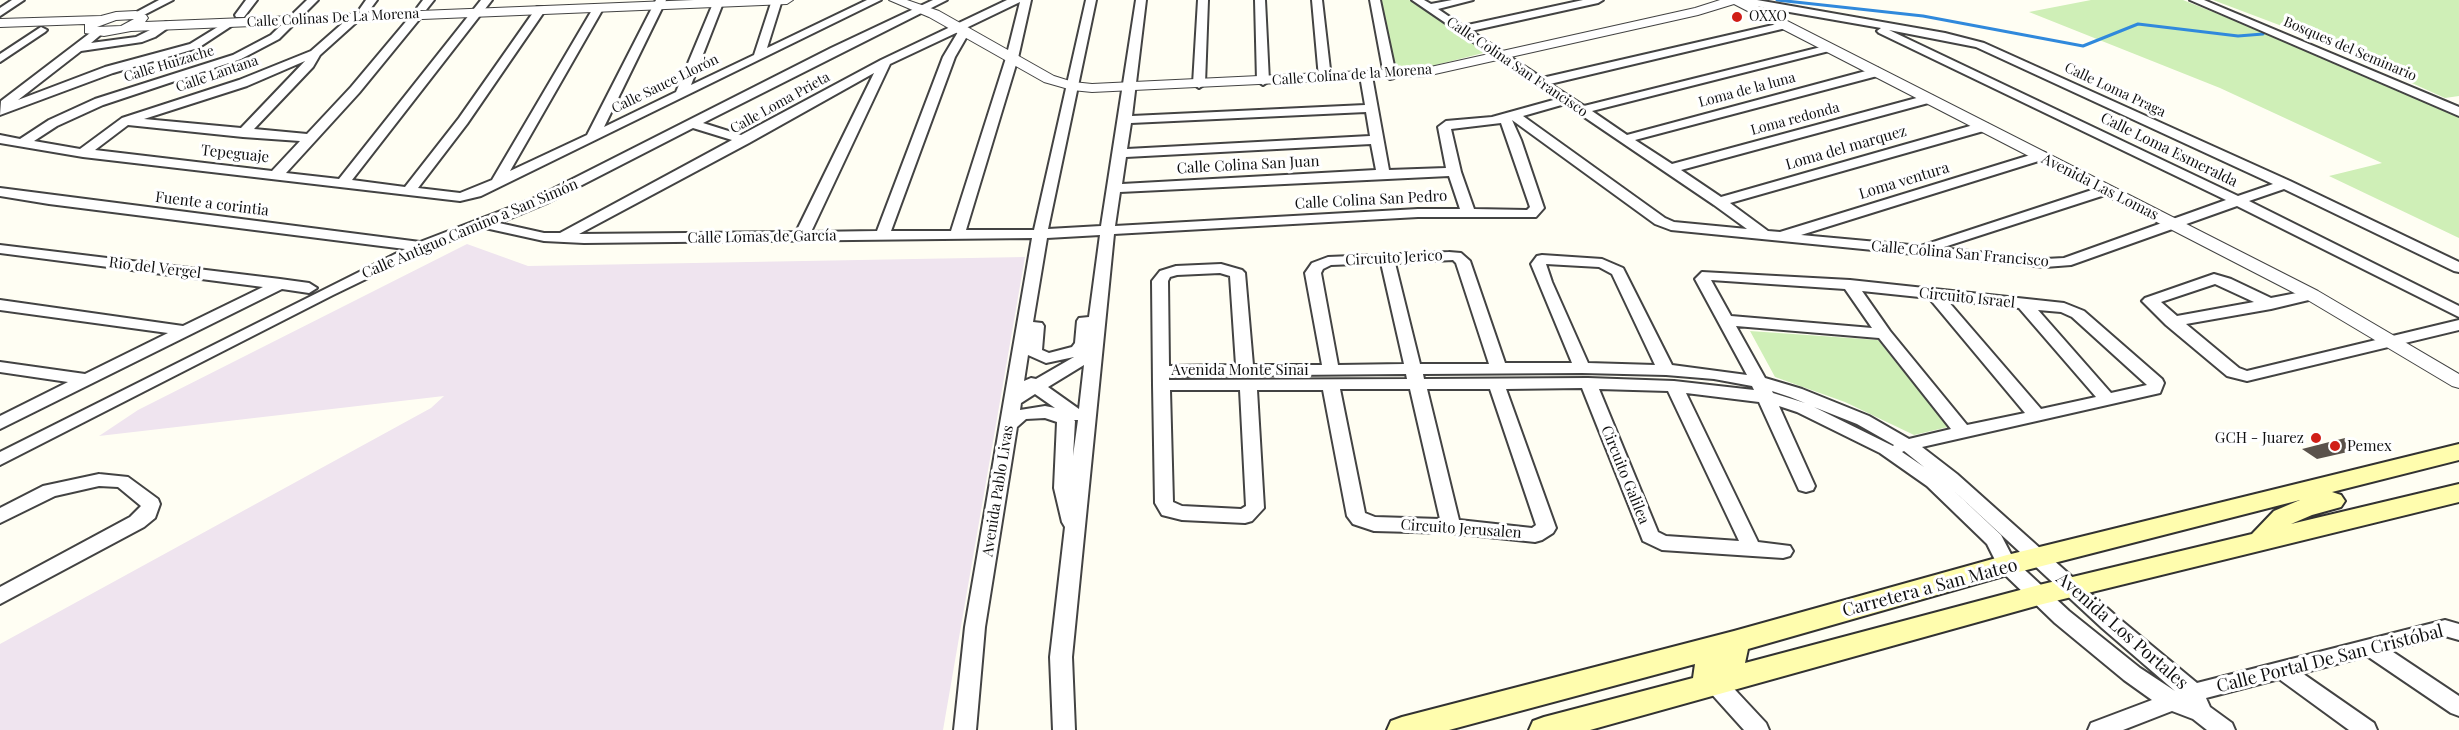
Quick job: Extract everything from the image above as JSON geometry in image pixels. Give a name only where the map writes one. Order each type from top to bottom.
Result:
[{"type":"main road","name":"Carretera a San Mateo","points":[[1419,728],[2007,565],[2459,452]]},
{"type":"main road","points":[[2260,542],[2283,517],[2305,508],[2459,468]]},
{"type":"main road","points":[[1544,730],[2039,596],[2459,493]]},
{"type":"main road","points":[[1716,684],[1706,675],[1707,668],[1733,659],[1734,642]]},
{"type":"street","points":[[0,13],[19,0]]},
{"type":"street","points":[[0,110],[77,48],[96,27],[116,16],[135,20],[168,0]]},
{"type":"street","points":[[0,110],[109,70],[147,62],[194,46],[235,19],[252,0]]},
{"type":"street","name":"Calle Huizache","points":[[24,142],[53,123],[99,102],[237,57],[275,37],[313,0]]},
{"type":"street","name":"Calle Colinas De La Morena","points":[[602,3],[624,0]]},
{"type":"street","points":[[759,56],[777,0]]},
{"type":"street","name":"Calle Colinas De La Morena","points":[[135,20],[235,19],[423,7],[787,0]]},
{"type":"street","name":"Calle Sauce Llorón","points":[[467,196],[876,0]]},
{"type":"street","points":[[895,0],[930,6],[961,29],[1049,79],[1072,86]]},
{"type":"street","name":"Calle Loma Prieta","points":[[561,238],[885,62],[961,29],[1016,0]]},
{"type":"street","points":[[957,235],[1012,58],[1026,0]]},
{"type":"street","points":[[1040,234],[1091,0]]},
{"type":"street","points":[[1064,730],[1061,657],[1093,352],[1107,231],[1141,0]]},
{"type":"street","points":[[1199,84],[1203,0]]},
{"type":"street","points":[[1260,0],[1263,81]]},
{"type":"street","points":[[1317,0],[1325,78]]},
{"type":"street","points":[[1376,0],[1390,75]]},
{"type":"street","name":"Calle Colina San Francisco","points":[[1417,0],[1772,237]]},
{"type":"street","points":[[1429,8],[1468,0]]},
{"type":"street","points":[[1460,30],[1598,0]]},
{"type":"street","name":"Calle Colina de la Morena","points":[[1072,86],[1130,87],[1426,72],[1698,12],[1736,0]]},
{"type":"street","name":"Calle Loma Praga","points":[[1736,0],[1945,36],[1980,45],[2285,184],[2459,268]]},
{"type":"street","name":"Avenida Las Lomas","points":[[1736,0],[2312,295],[2459,382]]},
{"type":"street","name":"Bosques del Seminario","points":[[2195,0],[2459,112]]},
{"type":"street","points":[[593,135],[659,2]]},
{"type":"street","name":"Avenida Las Lomas","points":[[1758,2],[2192,219],[2345,299],[2459,366]]},
{"type":"street","points":[[498,182],[602,3]]},
{"type":"street","points":[[681,94],[718,3]]},
{"type":"street","points":[[409,191],[463,121],[544,4]]},
{"type":"street","points":[[344,183],[483,6]]},
{"type":"street","name":"Calle Antiguo Camino a San Simón","points":[[0,459],[421,247],[542,200],[835,50],[930,6]]},
{"type":"street","points":[[276,175],[355,90],[423,7]]},
{"type":"street","name":"Calle Lantana","points":[[83,153],[126,121],[243,83],[315,53],[364,9]]},
{"type":"street","name":"Calle Colinas De La Morena","points":[[135,20],[166,25],[235,19]]},
{"type":"street","name":"Calle Loma Esmeralda","points":[[1862,21],[2238,201],[2459,312]]},
{"type":"street","points":[[0,23],[96,27]]},
{"type":"street","points":[[77,48],[138,40],[166,25]]},
{"type":"street","points":[[1541,82],[1786,25]]},
{"type":"street","points":[[0,31],[96,27]]},
{"type":"street","points":[[882,236],[961,29]]},
{"type":"street","points":[[0,59],[41,30]]},
{"type":"street","points":[[1582,110],[1829,48]]},
{"type":"street","points":[[243,133],[309,65],[315,53]]},
{"type":"street","points":[[801,237],[885,62]]},
{"type":"street","points":[[44,73],[109,70]]},
{"type":"street","name":"Loma de la luna","points":[[1625,139],[1877,72]]},
{"type":"street","points":[[1366,76],[1383,174]]},
{"type":"street","name":"Loma redonda","points":[[1670,169],[1928,99]]},
{"type":"street","points":[[1468,212],[1454,172],[1444,127],[1450,124],[1486,123],[1567,100]]},
{"type":"street","points":[[1124,120],[1371,108]]},
{"type":"street","name":"Calle Colina San Francisco","points":[[1509,116],[1660,221],[1671,226],[2045,263],[2066,262],[2285,184]]},
{"type":"street","name":"Calle Colina San Pedro","points":[[1040,234],[1468,212],[1525,215],[1536,211],[1509,116]]},
{"type":"street","points":[[126,121],[310,138]]},
{"type":"street","points":[[694,124],[744,140]]},
{"type":"street","name":"Loma del marquez","points":[[1719,202],[1982,127]]},
{"type":"street","name":"Tepeguaje","points":[[0,139],[83,153],[344,183],[452,198],[467,196]]},
{"type":"street","points":[[1120,153],[1377,141]]},
{"type":"street","name":"Loma ventura","points":[[1772,237],[2040,156]]},
{"type":"street","name":"Calle Colina San Juan","points":[[1115,188],[1454,172]]},
{"type":"street","points":[[1920,250],[2106,190]]},
{"type":"street","name":"Fuente a corintia","points":[[0,192],[421,247]]},
{"type":"street","name":"Calle Lomas de García","points":[[485,224],[528,234],[561,238],[1040,234]]},
{"type":"street","name":"Avenida Pablo Livas","points":[[965,730],[975,627],[1040,234]]},
{"type":"street","name":"Rio del Vergel","points":[[0,249],[309,288]]},
{"type":"street","name":"Circuito Jerico","points":[[1330,377],[1314,269],[1328,261],[1449,256],[1460,258],[1497,376]]},
{"type":"street","points":[[1387,259],[1450,526]]},
{"type":"street","name":"Circuito Galilea","points":[[1670,378],[1618,271],[1602,263],[1542,259],[1538,264],[1544,282],[1650,536],[1662,543],[1783,551]]},
{"type":"street","points":[[1221,268],[1233,271],[1238,278],[1247,377],[1255,508],[1245,516],[1174,512],[1165,507],[1161,378],[1162,277],[1176,270],[1221,268]]},
{"type":"street","name":"Circuito Israel","points":[[1806,486],[1762,390],[1703,279],[1707,275],[1850,285],[2064,308],[2078,314],[2156,383],[2154,389],[1886,449]]},
{"type":"street","points":[[2271,303],[2226,282],[2214,279],[2151,300],[2151,304],[2233,372],[2247,376],[2459,325]]},
{"type":"street","points":[[0,423],[280,284]]},
{"type":"street","points":[[1850,285],[1884,334],[1963,432]]},
{"type":"street","points":[[1934,294],[2037,416]]},
{"type":"street","points":[[2172,322],[2312,295]]},
{"type":"street","points":[[2024,303],[2107,399]]},
{"type":"street","points":[[1027,316],[1037,321],[1034,352],[1046,358],[1061,357],[1078,350],[1083,344],[1087,312],[1098,305]]},
{"type":"street","points":[[0,306],[186,331]]},
{"type":"street","points":[[1725,320],[1884,334]]},
{"type":"street","points":[[1013,400],[1093,352]]},
{"type":"street","points":[[0,367],[88,380]]},
{"type":"street","points":[[1017,375],[1038,386],[1086,423]]},
{"type":"street","name":"Circuito Jerusalen","points":[[1330,377],[1356,516],[1365,522],[1374,524],[1450,526],[1536,535],[1546,528],[1497,376]]},
{"type":"street","name":"Avenida Monte Sinai","points":[[1161,378],[1585,376],[1670,378],[1762,390],[1832,407],[1907,445],[1951,478],[2039,558]]},
{"type":"street","points":[[1670,378],[1752,549]]},
{"type":"street","name":"Avenida Monte Sinai","points":[[1762,390],[1886,449],[1933,482],[1994,540],[2007,565]]},
{"type":"street","points":[[1009,425],[1016,417],[1024,414],[1045,412],[1061,415],[1066,421],[1063,488],[1074,535]]},
{"type":"street","points":[[0,516],[38,496],[84,482],[122,481],[151,504],[148,513],[137,522],[0,596]]},
{"type":"street","name":"Avenida Los Portales","points":[[2039,558],[2154,661],[2197,703]]},
{"type":"street","name":"Avenida Los Portales","points":[[2007,565],[2039,596],[2132,674],[2171,700]]},
{"type":"street","name":"Calle Portal De San Cristóbal","points":[[2099,730],[2171,700],[2197,703],[2283,671],[2369,647],[2445,628],[2459,632]]},
{"type":"street","points":[[2369,647],[2459,707]]},
{"type":"street","points":[[2283,671],[2366,730]]},
{"type":"street","points":[[1716,684],[1758,730]]},
{"type":"street","points":[[2197,703],[2224,730]]},
{"type":"shaded area","points":[[467,244],[528,266],[1025,257],[943,730],[0,730],[0,644],[431,408],[444,396],[99,436],[138,410]]},
{"type":"green space","points":[[1380,0],[1409,0],[1487,52],[1428,67],[1394,67]]},
{"type":"green space","points":[[2091,0],[2183,0],[2459,110],[2459,238],[2329,176],[2382,163],[2220,88],[2029,12]]},
{"type":"green space","points":[[2213,0],[2459,0],[2459,96],[2445,98],[2303,34]]},
{"type":"green space","points":[[1750,331],[1878,340],[1948,427],[1914,435],[1845,402],[1775,377]]},
{"type":"building","name":"Pemex","points":[[2345,438],[2361,449],[2317,459],[2302,449]]},
{"type":"waterway","points":[[1777,0],[1923,16],[2083,46],[2138,24],[2238,36],[2263,34]]},
{"type":"place","name":"OXXO","points":[[1737,17]]},
{"type":"place","name":"GCH - Juarez","points":[[2316,438]]},
{"type":"place","name":"Pemex","points":[[2335,446]]}]
